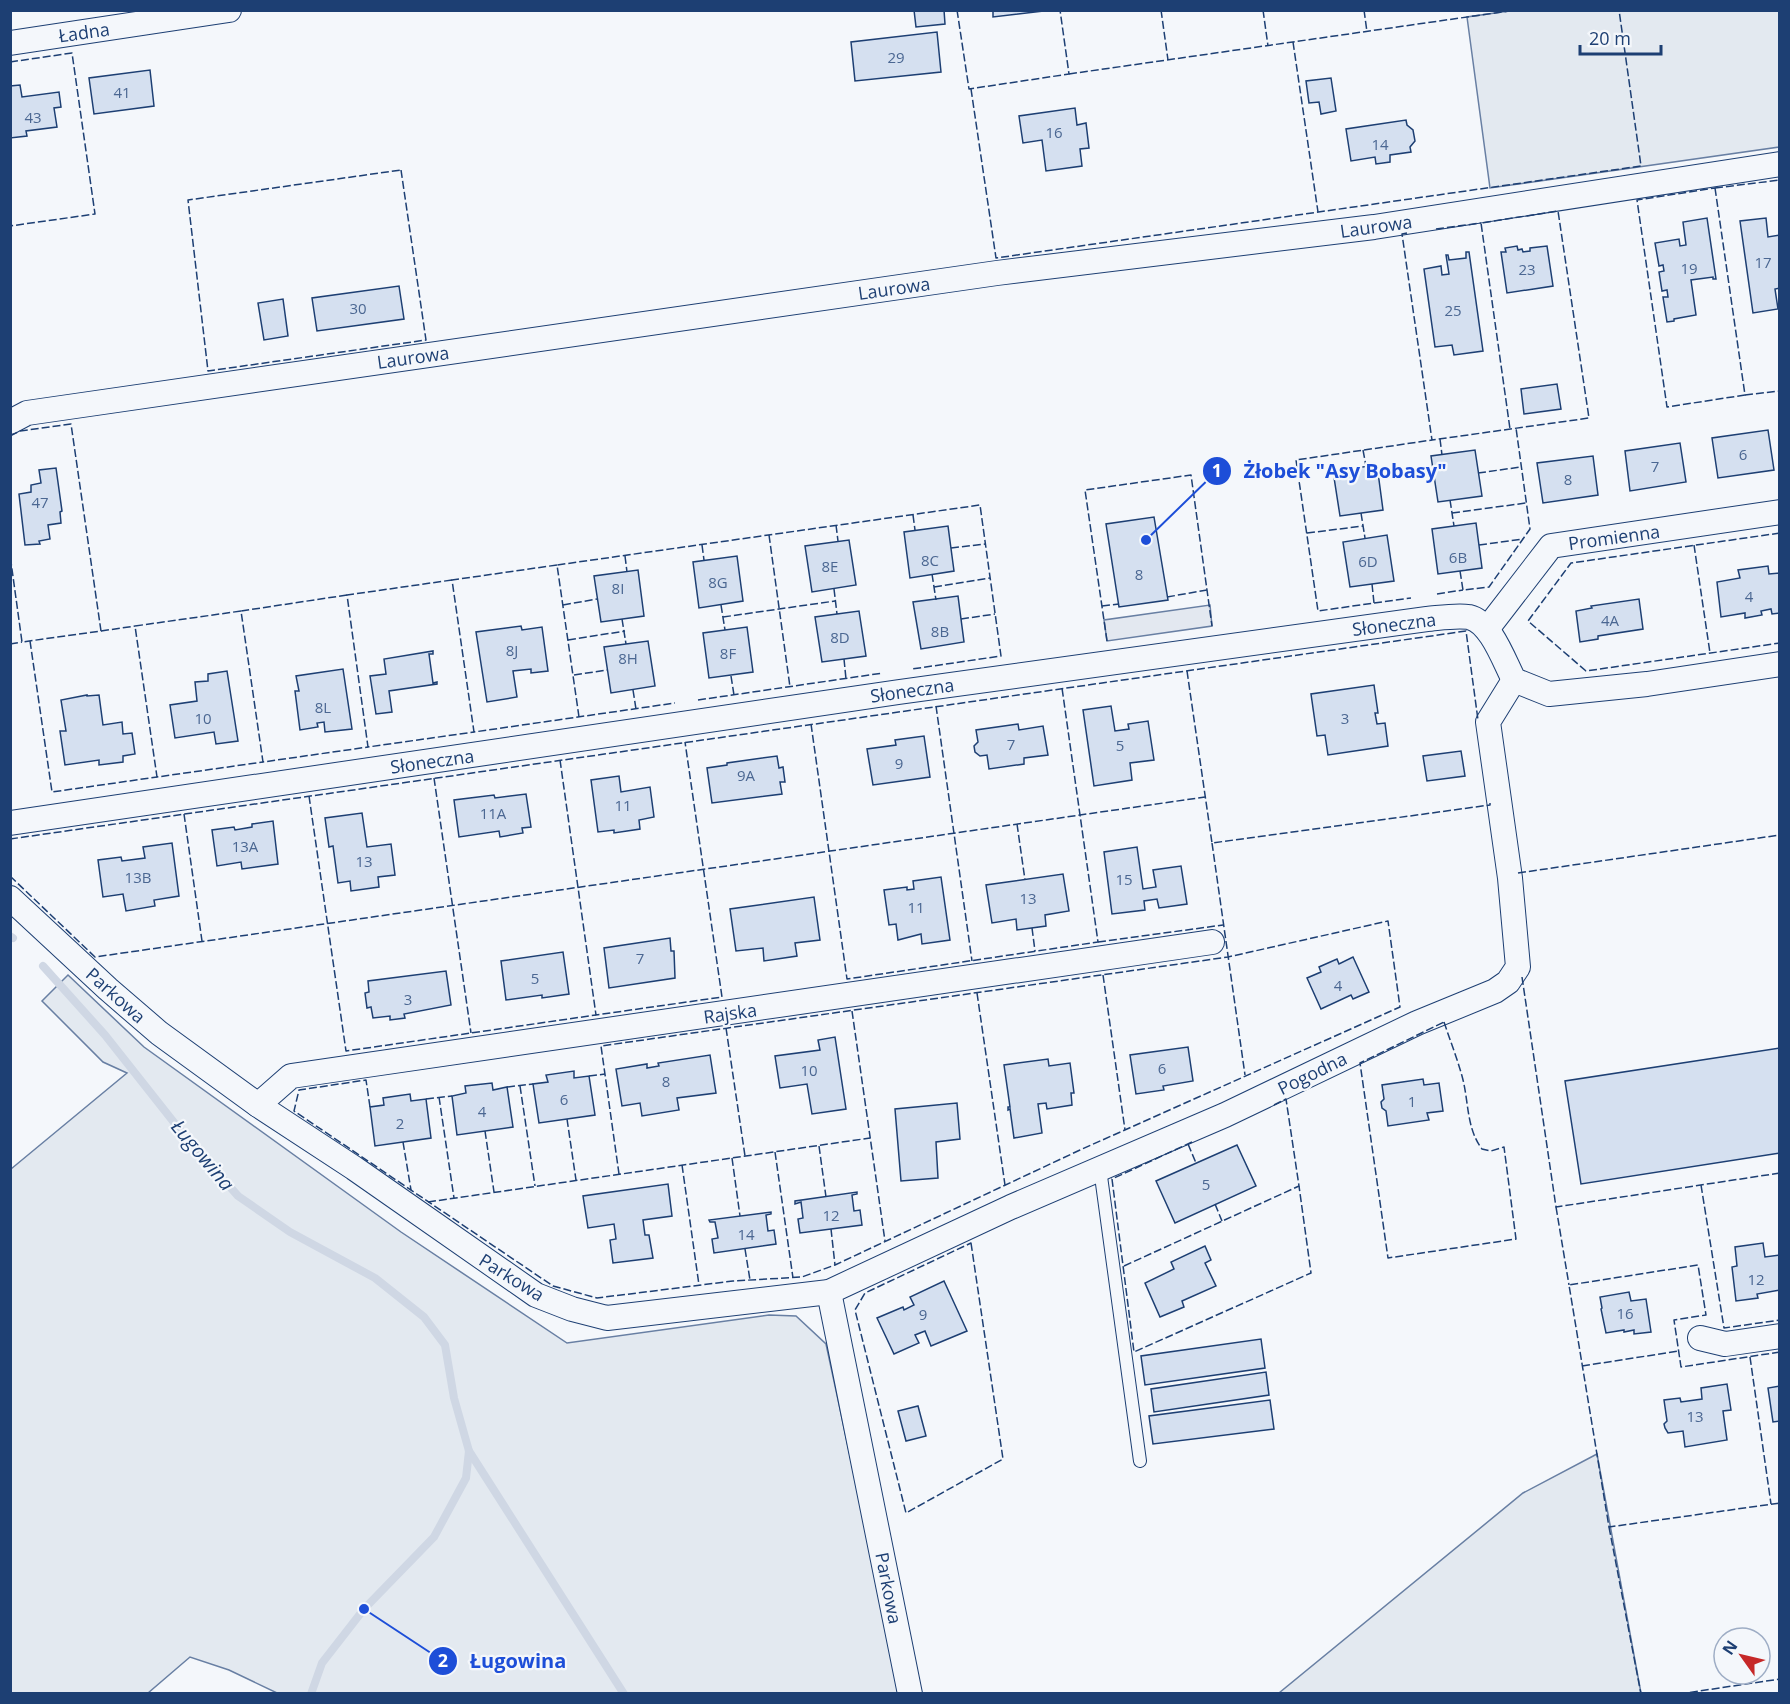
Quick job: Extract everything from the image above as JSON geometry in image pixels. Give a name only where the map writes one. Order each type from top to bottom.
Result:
[{"type":"street","name":"Ładna","points":[[10,43],[229,10]]},
{"type":"street","name":"Laurowa","points":[[10,422],[27,413],[997,273],[1374,227],[1779,164]]},
{"type":"street","name":"Promienna","points":[[1487,629],[1551,546],[1779,512]]},
{"type":"street","name":"Słoneczna","points":[[10,823],[899,692],[1427,619],[1468,617],[1480,621],[1487,629]]},
{"type":"street","points":[[1487,629],[1514,680],[1549,694],[1647,684],[1779,664]]},
{"type":"street","name":"Pogodna","points":[[829,1292],[1011,1207],[1225,1115],[1417,1023],[1495,991],[1508,982],[1518,967],[1510,878],[1488,722],[1514,680]]},
{"type":"street","name":"Parkowa","points":[[10,898],[159,1033],[258,1105],[354,1168],[536,1295],[572,1309],[607,1318],[829,1292],[910,1694]]},
{"type":"street","name":"Rajska","points":[[258,1105],[291,1076],[1212,942]]},
{"type":"street","points":[[1700,1338],[1725,1344],[1779,1336]]},
{"type":"lane","points":[[1100,1169],[1140,1461]]},
{"type":"shaded area","points":[[1516,10],[1779,11],[1779,147],[1490,188],[1467,17]]},
{"type":"shaded area","points":[[1210,605],[1212,626],[1107,641],[1104,620]]},
{"type":"shaded area","points":[[68,975],[144,1047],[401,1232],[567,1343],[769,1315],[796,1316],[826,1344],[901,1693],[277,1693],[229,1670],[190,1657],[148,1693],[11,1694],[11,1169],[127,1073],[103,1062],[42,1001]]},
{"type":"shaded area","points":[[1597,1454],[1641,1693],[1279,1693],[1523,1493]]},
{"type":"building","points":[[914,10],[944,10],[945,24],[916,27]]},
{"type":"building","points":[[993,10],[1043,10],[1043,11],[993,17]]},
{"type":"building","points":[[937,32],[941,72],[855,81],[851,42]]},
{"type":"building","points":[[150,70],[154,106],[94,114],[89,78]]},
{"type":"building","points":[[1331,78],[1336,111],[1321,114],[1319,102],[1309,103],[1306,81]]},
{"type":"building","points":[[20,85],[22,97],[59,92],[61,107],[54,108],[57,127],[26,131],[27,136],[10,138],[10,86]]},
{"type":"building","points":[[1075,108],[1077,125],[1086,123],[1089,148],[1080,149],[1082,166],[1046,171],[1042,140],[1023,143],[1019,116]]},
{"type":"building","points":[[1406,120],[1407,125],[1413,130],[1415,141],[1410,147],[1411,152],[1390,155],[1390,162],[1376,164],[1375,157],[1351,161],[1346,129]]},
{"type":"building","points":[[1707,218],[1716,279],[1713,277],[1691,280],[1696,315],[1667,322],[1663,297],[1668,297],[1667,290],[1662,291],[1659,272],[1664,271],[1663,265],[1659,266],[1655,243],[1679,239],[1680,246],[1686,245],[1683,222]]},
{"type":"building","points":[[1766,218],[1768,237],[1780,235],[1780,288],[1775,289],[1778,309],[1753,313],[1740,221]]},
{"type":"building","points":[[1517,246],[1518,250],[1522,249],[1523,252],[1530,251],[1530,248],[1547,246],[1553,286],[1507,293],[1501,252],[1506,252],[1505,248]]},
{"type":"building","points":[[1466,252],[1469,252],[1483,351],[1454,355],[1452,345],[1435,347],[1424,269],[1441,266],[1442,275],[1449,274],[1446,255],[1449,260],[1466,258]]},
{"type":"building","points":[[399,286],[404,319],[317,331],[312,298]]},
{"type":"building","points":[[283,299],[288,336],[264,340],[258,303]]},
{"type":"building","points":[[1557,384],[1561,409],[1524,414],[1521,389]]},
{"type":"building","points":[[1768,430],[1774,470],[1718,478],[1712,438]]},
{"type":"building","points":[[1680,443],[1686,482],[1630,491],[1625,451]]},
{"type":"building","points":[[1475,450],[1482,496],[1438,502],[1431,456]]},
{"type":"building","points":[[1593,456],[1598,495],[1543,503],[1537,463]]},
{"type":"building","points":[[1377,465],[1383,510],[1340,516],[1333,471]]},
{"type":"building","points":[[56,468],[62,511],[60,512],[61,523],[48,525],[50,539],[39,541],[40,544],[25,545],[19,494],[31,492],[31,485],[41,483],[39,470]]},
{"type":"building","points":[[1154,517],[1168,600],[1119,607],[1106,524]]},
{"type":"building","points":[[1476,523],[1482,568],[1438,574],[1432,529]]},
{"type":"building","points":[[948,526],[954,571],[910,578],[904,532]]},
{"type":"building","points":[[1387,535],[1394,581],[1350,587],[1343,542]]},
{"type":"building","points":[[849,540],[856,585],[812,592],[805,546]]},
{"type":"building","points":[[737,556],[743,601],[699,608],[693,562]]},
{"type":"building","points":[[1768,566],[1769,574],[1780,573],[1780,613],[1772,614],[1771,609],[1761,611],[1762,615],[1745,618],[1745,613],[1721,617],[1717,582],[1740,578],[1738,570]]},
{"type":"building","points":[[638,570],[644,616],[601,622],[594,576]]},
{"type":"building","points":[[958,596],[964,642],[921,649],[913,602]]},
{"type":"building","points":[[1639,599],[1643,629],[1598,636],[1598,639],[1580,642],[1576,611],[1592,608],[1591,606]]},
{"type":"building","points":[[859,611],[866,656],[822,662],[815,617]]},
{"type":"building","points":[[521,626],[522,630],[542,627],[548,671],[531,673],[531,669],[513,671],[517,697],[487,702],[476,632]]},
{"type":"building","points":[[747,627],[753,672],[709,678],[703,633]]},
{"type":"building","points":[[648,641],[655,686],[611,693],[604,647]]},
{"type":"building","points":[[433,651],[433,654],[429,654],[433,683],[437,682],[437,684],[389,691],[392,712],[376,714],[370,676],[386,674],[384,659]]},
{"type":"building","points":[[343,669],[352,729],[325,732],[324,722],[317,723],[318,727],[300,730],[295,691],[299,691],[296,676]]},
{"type":"building","points":[[227,671],[238,741],[216,744],[214,732],[175,738],[170,705],[197,701],[195,682],[208,681],[208,674]]},
{"type":"building","points":[[1374,685],[1378,713],[1375,713],[1377,724],[1385,723],[1388,746],[1328,755],[1325,735],[1317,736],[1311,694]]},
{"type":"building","points":[[99,695],[103,725],[122,722],[123,734],[132,733],[135,754],[123,756],[123,762],[99,765],[99,760],[65,765],[60,731],[66,731],[61,700]]},
{"type":"building","points":[[1111,706],[1115,731],[1129,729],[1128,724],[1148,721],[1154,760],[1130,763],[1132,780],[1094,786],[1083,710]]},
{"type":"building","points":[[1018,724],[1019,730],[1043,726],[1048,755],[1024,758],[1024,764],[989,769],[987,755],[980,756],[975,752],[974,746],[978,742],[976,730]]},
{"type":"building","points":[[924,736],[930,777],[873,785],[867,749],[896,745],[895,740]]},
{"type":"building","points":[[1461,751],[1465,776],[1427,781],[1423,756]]},
{"type":"building","points":[[777,756],[779,768],[783,767],[785,782],[780,782],[782,794],[712,803],[707,768]]},
{"type":"building","points":[[619,776],[621,792],[650,787],[654,817],[639,820],[640,829],[614,833],[614,830],[598,832],[591,780]]},
{"type":"building","points":[[526,794],[531,827],[522,828],[523,833],[500,837],[499,831],[459,837],[454,800]]},
{"type":"building","points":[[362,813],[367,847],[391,844],[395,875],[378,877],[379,887],[351,891],[350,881],[338,883],[333,846],[329,847],[325,818]]},
{"type":"building","points":[[273,821],[278,864],[242,869],[241,862],[217,866],[212,830],[234,827],[235,830],[252,827],[252,824]]},
{"type":"building","points":[[172,843],[179,896],[154,900],[155,906],[126,911],[123,894],[103,897],[98,860],[121,857],[122,861],[145,858],[143,847]]},
{"type":"building","points":[[1137,847],[1143,889],[1156,887],[1153,870],[1181,866],[1187,904],[1159,908],[1157,899],[1144,901],[1145,910],[1112,914],[1104,852]]},
{"type":"building","points":[[1063,874],[1069,911],[1045,915],[1046,926],[1017,930],[1016,919],[992,923],[986,885]]},
{"type":"building","points":[[941,877],[950,940],[922,944],[921,934],[898,940],[896,924],[889,925],[884,890],[907,887],[907,890],[914,889],[913,881]]},
{"type":"building","points":[[814,897],[820,940],[795,943],[797,956],[764,961],[763,948],[736,951],[730,909]]},
{"type":"building","points":[[670,938],[671,951],[674,951],[675,978],[609,988],[604,948]]},
{"type":"building","points":[[563,952],[569,994],[506,1000],[501,961]]},
{"type":"building","points":[[1353,957],[1369,992],[1353,999],[1351,995],[1321,1009],[1307,978],[1321,972],[1319,967],[1337,959],[1339,964]]},
{"type":"building","points":[[446,971],[451,1005],[404,1014],[405,1018],[390,1020],[390,1016],[373,1018],[371,1007],[367,1008],[365,993],[369,992],[368,981]]},
{"type":"building","points":[[835,1037],[846,1109],[812,1114],[807,1084],[780,1088],[775,1056],[820,1050],[818,1040]]},
{"type":"building","points":[[1188,1047],[1193,1081],[1163,1086],[1164,1090],[1136,1094],[1130,1055]]},
{"type":"building","points":[[1780,1048],[1780,1153],[1581,1184],[1565,1081]]},
{"type":"building","points":[[710,1055],[716,1093],[677,1098],[679,1110],[642,1116],[640,1103],[622,1106],[616,1069],[647,1064],[647,1068],[659,1066],[658,1063]]},
{"type":"building","points":[[1048,1059],[1049,1066],[1070,1063],[1074,1093],[1071,1093],[1072,1105],[1047,1109],[1046,1103],[1038,1104],[1042,1133],[1014,1138],[1010,1109],[1008,1110],[1010,1107],[1004,1065]]},
{"type":"building","points":[[574,1071],[574,1078],[589,1076],[595,1115],[539,1123],[533,1084],[548,1082],[546,1075]]},
{"type":"building","points":[[1423,1079],[1424,1085],[1439,1083],[1443,1111],[1427,1113],[1429,1120],[1388,1126],[1386,1111],[1382,1108],[1381,1102],[1384,1099],[1382,1085]]},
{"type":"building","points":[[492,1083],[493,1090],[507,1087],[513,1127],[457,1135],[452,1096],[466,1093],[465,1086]]},
{"type":"building","points":[[410,1094],[411,1101],[426,1099],[431,1138],[375,1146],[370,1107],[384,1105],[383,1098]]},
{"type":"building","points":[[957,1103],[960,1139],[936,1142],[938,1178],[901,1181],[895,1109]]},
{"type":"building","points":[[1237,1145],[1256,1186],[1175,1223],[1156,1181]]},
{"type":"building","points":[[668,1184],[672,1216],[643,1220],[645,1235],[649,1235],[653,1258],[613,1263],[610,1240],[616,1239],[614,1224],[588,1228],[583,1196]]},
{"type":"building","points":[[857,1192],[852,1195],[854,1211],[860,1210],[862,1225],[800,1233],[798,1219],[803,1218],[801,1202],[795,1204],[795,1201]]},
{"type":"building","points":[[771,1212],[766,1215],[768,1231],[774,1230],[776,1244],[714,1253],[712,1239],[718,1238],[715,1222],[709,1220]]},
{"type":"building","points":[[1763,1243],[1765,1257],[1780,1255],[1780,1290],[1757,1294],[1758,1298],[1736,1301],[1732,1267],[1737,1266],[1735,1247]]},
{"type":"building","points":[[1205,1246],[1211,1260],[1205,1263],[1216,1286],[1182,1301],[1184,1307],[1160,1317],[1145,1283],[1174,1269],[1171,1262]]},
{"type":"building","points":[[944,1281],[967,1331],[931,1346],[925,1331],[915,1335],[919,1343],[894,1354],[877,1318],[914,1305],[910,1297]]},
{"type":"building","points":[[1629,1292],[1631,1301],[1646,1299],[1651,1332],[1634,1334],[1634,1330],[1624,1332],[1624,1330],[1606,1333],[1600,1297]]},
{"type":"building","points":[[1261,1339],[1265,1368],[1145,1385],[1141,1356]]},
{"type":"building","points":[[1266,1372],[1269,1395],[1154,1412],[1151,1389]]},
{"type":"building","points":[[1727,1384],[1731,1410],[1723,1411],[1727,1440],[1685,1447],[1683,1431],[1668,1433],[1664,1424],[1667,1421],[1664,1400],[1680,1398],[1681,1402],[1702,1399],[1701,1388]]},
{"type":"building","points":[[1780,1386],[1780,1421],[1773,1422],[1768,1388]]},
{"type":"building","points":[[1270,1400],[1274,1429],[1153,1444],[1149,1416]]},
{"type":"building","points":[[918,1406],[926,1436],[906,1441],[898,1411]]},
{"type":"waterway","name":"Ługowina","points":[[43,966],[105,1035],[180,1130],[238,1196],[290,1232],[375,1278],[424,1317],[445,1345],[454,1398],[469,1451],[466,1478],[434,1537],[364,1609],[322,1663],[311,1694]]},
{"type":"waterway","points":[[469,1451],[624,1694]]},
{"type":"fence","points":[[957,10],[969,89],[1069,74],[1060,10]]},
{"type":"fence","points":[[1161,10],[1168,60]]},
{"type":"fence","points":[[1263,10],[1268,46]]},
{"type":"fence","points":[[1364,10],[1367,32]]},
{"type":"fence","points":[[1069,74],[1516,10]]},
{"type":"fence","points":[[971,89],[996,258],[1641,166],[1619,10]]},
{"type":"fence","points":[[1293,42],[1318,212]]},
{"type":"fence","points":[[10,62],[72,53],[95,214],[10,226]]},
{"type":"fence","points":[[401,170],[426,340],[208,371],[188,200],[401,170]]},
{"type":"fence","points":[[1715,188],[1780,180]]},
{"type":"fence","points":[[1715,188],[1745,395],[1667,407],[1637,200],[1715,188]]},
{"type":"fence","points":[[1407,233],[1402,234],[1432,440],[1589,418],[1558,211],[1481,223],[1510,429]]},
{"type":"fence","points":[[1436,229],[1481,223]]},
{"type":"fence","points":[[1745,395],[1780,391]]},
{"type":"fence","points":[[10,436],[20,431],[71,424],[101,631],[22,642],[11,562]]},
{"type":"fence","points":[[1460,571],[1463,590],[1489,587],[1530,529],[1516,428]]},
{"type":"fence","points":[[1440,439],[1442,455]]},
{"type":"fence","points":[[1372,584],[1374,603],[1318,611],[1296,460],[1432,440]]},
{"type":"fence","points":[[1363,450],[1366,466]]},
{"type":"fence","points":[[1478,473],[1521,467]]},
{"type":"fence","points":[[1107,641],[1085,490],[1191,475],[1212,626]]},
{"type":"fence","points":[[1450,500],[1454,526]]},
{"type":"fence","points":[[1452,513],[1526,503]]},
{"type":"fence","points":[[579,717],[557,565],[980,505],[1001,656],[912,669]]},
{"type":"fence","points":[[1361,513],[1365,538]]},
{"type":"fence","points":[[913,515],[915,530]]},
{"type":"fence","points":[[836,525],[838,541]]},
{"type":"fence","points":[[1307,533],[1363,526]]},
{"type":"fence","points":[[1780,533],[1571,563],[1528,621],[1586,671],[1780,643]]},
{"type":"fence","points":[[769,535],[790,687]]},
{"type":"fence","points":[[1479,545],[1523,539]]},
{"type":"fence","points":[[951,548],[985,544]]},
{"type":"fence","points":[[702,545],[704,560]]},
{"type":"fence","points":[[1694,545],[1710,653]]},
{"type":"fence","points":[[625,556],[627,572]]},
{"type":"fence","points":[[557,565],[452,580],[474,732],[675,703]]},
{"type":"fence","points":[[932,574],[936,600]]},
{"type":"fence","points":[[934,587],[990,578]]},
{"type":"fence","points":[[452,580],[347,595],[368,747],[474,732]]},
{"type":"fence","points":[[834,589],[837,614]]},
{"type":"fence","points":[[1167,597],[1207,590]]},
{"type":"fence","points":[[1437,594],[1463,590]]},
{"type":"fence","points":[[347,595],[241,611],[263,762],[368,747]]},
{"type":"fence","points":[[1374,603],[1411,598]]},
{"type":"fence","points":[[563,605],[597,599]]},
{"type":"fence","points":[[723,617],[835,601]]},
{"type":"fence","points":[[1102,606],[1119,604]]},
{"type":"fence","points":[[721,605],[725,630]]},
{"type":"fence","points":[[241,611],[135,626],[157,777],[263,762]]},
{"type":"fence","points":[[961,619],[995,614]]},
{"type":"fence","points":[[622,619],[626,644]]},
{"type":"fence","points":[[101,631],[135,626]]},
{"type":"fence","points":[[568,640],[625,631]]},
{"type":"fence","points":[[10,839],[1466,631],[1478,720]]},
{"type":"fence","points":[[30,641],[52,792],[157,777]]},
{"type":"fence","points":[[10,644],[22,642]]},
{"type":"fence","points":[[844,659],[846,679]]},
{"type":"fence","points":[[574,675],[607,670]]},
{"type":"fence","points":[[1187,671],[1212,843],[1490,805],[1490,803]]},
{"type":"fence","points":[[698,700],[883,673]]},
{"type":"fence","points":[[731,676],[734,695]]},
{"type":"fence","points":[[811,724],[847,979],[1098,942],[1062,688]]},
{"type":"fence","points":[[633,690],[636,709]]},
{"type":"fence","points":[[936,706],[972,961]]},
{"type":"fence","points":[[560,760],[596,1015],[722,997],[685,742]]},
{"type":"fence","points":[[434,778],[471,1033]]},
{"type":"fence","points":[[309,796],[346,1051],[596,1015]]},
{"type":"fence","points":[[10,876],[95,957],[1205,797]]},
{"type":"fence","points":[[184,814],[202,941]]},
{"type":"fence","points":[[1017,824],[1025,880]]},
{"type":"fence","points":[[1518,873],[1780,835]]},
{"type":"fence","points":[[1212,843],[1245,1075]]},
{"type":"fence","points":[[370,1107],[366,1080],[299,1090],[294,1111],[553,1286],[597,1298],[733,1281],[802,1277],[835,1265],[1080,1150],[1400,1007],[1388,921],[1228,957],[601,1046],[619,1174]]},
{"type":"fence","points":[[1098,942],[1223,925]]},
{"type":"fence","points":[[1032,928],[1035,951]]},
{"type":"fence","points":[[1103,975],[1125,1130]]},
{"type":"fence","points":[[1522,977],[1556,1207],[1780,1173]]},
{"type":"fence","points":[[977,993],[1005,1185]]},
{"type":"fence","points":[[852,1011],[885,1241]]},
{"type":"fence","points":[[1444,1022],[1462,1076],[1470,1123],[1477,1141],[1482,1149],[1491,1151],[1504,1147],[1516,1239],[1388,1258],[1360,1063],[1444,1022]]},
{"type":"fence","points":[[726,1028],[745,1156]]},
{"type":"fence","points":[[589,1076],[605,1074]]},
{"type":"fence","points":[[507,1087],[533,1084]]},
{"type":"fence","points":[[520,1086],[535,1186]]},
{"type":"fence","points":[[426,1099],[452,1096]]},
{"type":"fence","points":[[439,1097],[454,1198]]},
{"type":"fence","points":[[1124,1266],[1299,1186],[1286,1099],[1274,1105]]},
{"type":"fence","points":[[567,1119],[576,1180]]},
{"type":"fence","points":[[485,1131],[494,1192]]},
{"type":"fence","points":[[428,1202],[870,1138]]},
{"type":"fence","points":[[403,1142],[411,1190]]},
{"type":"fence","points":[[1192,1142],[1112,1179],[1134,1352],[1311,1273],[1299,1186]]},
{"type":"fence","points":[[1188,1144],[1196,1163]]},
{"type":"fence","points":[[819,1146],[826,1197]]},
{"type":"fence","points":[[775,1152],[793,1278]]},
{"type":"fence","points":[[732,1158],[740,1216]]},
{"type":"fence","points":[[682,1165],[699,1285]]},
{"type":"fence","points":[[1701,1185],[1724,1328],[1780,1320]]},
{"type":"fence","points":[[1215,1204],[1222,1221]]},
{"type":"fence","points":[[1556,1207],[1569,1285]]},
{"type":"fence","points":[[831,1229],[835,1265]]},
{"type":"fence","points":[[971,1243],[1003,1459],[906,1513],[855,1310],[865,1293],[971,1243]]},
{"type":"fence","points":[[745,1249],[750,1280]]},
{"type":"fence","points":[[1780,1352],[1681,1367],[1674,1320],[1706,1315],[1698,1265],[1569,1285],[1609,1527],[1780,1503]]},
{"type":"fence","points":[[1582,1366],[1679,1351]]},
{"type":"fence","points":[[1750,1357],[1771,1504]]},
{"type":"fence","points":[[1609,1527],[1641,1694]]},
{"type":"fence","points":[[1679,1694],[1780,1679]]},
{"type":"place","name":"Żłobek \"Asy Bobasy\"","points":[[1146,540]]},
{"type":"place","name":"Ługowina","points":[[364,1609]]}]
